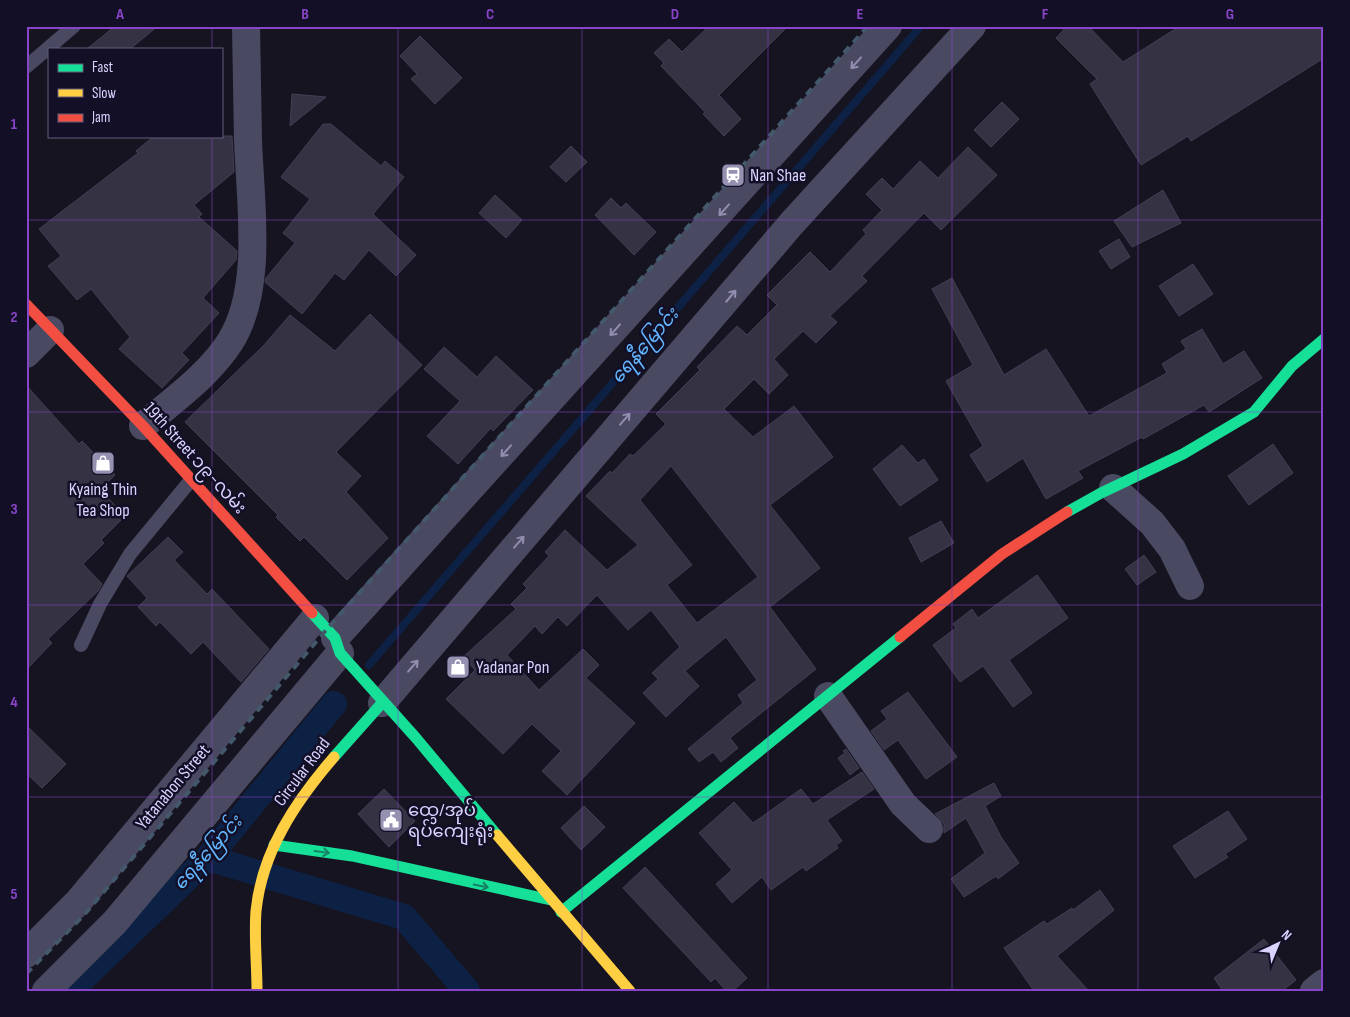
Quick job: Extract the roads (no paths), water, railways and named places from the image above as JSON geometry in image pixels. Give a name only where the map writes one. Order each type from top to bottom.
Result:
[{"type":"street","points":[[143,426],[208,370],[230,341],[244,314],[250,281],[251,225],[246,26]]},
{"type":"street","points":[[46,991],[115,922],[338,646],[888,26]]},
{"type":"street","points":[[382,702],[792,223],[972,26]]},
{"type":"street","name":"19th Street ၁၉−လမ်း","points":[[26,304],[143,426],[315,618],[382,702],[416,738],[561,912],[630,991]]},
{"type":"street","points":[[26,354],[50,330]]},
{"type":"street","points":[[561,912],[1002,554],[1050,522],[1113,488],[1183,454],[1254,412],[1292,366],[1324,339]]},
{"type":"street","points":[[1113,488],[1152,523],[1172,548],[1190,586]]},
{"type":"street","name":"Yatanabon Street","points":[[26,954],[78,902],[315,618]]},
{"type":"street","points":[[828,696],[903,804],[929,829]]},
{"type":"street","name":"Circular Road","points":[[257,991],[256,916],[258,897],[274,845],[305,791],[382,702]]},
{"type":"street","points":[[274,845],[352,856],[551,900]]},
{"type":"street","points":[[1314,991],[1324,983]]},
{"type":"lane","points":[[26,66],[74,26]]},
{"type":"lane","points":[[81,645],[100,604],[130,554],[191,480]]},
{"type":"waterway","name":"ရေနီမြောင်း","points":[[369,665],[921,26]]},
{"type":"waterway","name":"ရေနီမြောင်း","points":[[70,991],[208,858],[334,704]]},
{"type":"waterway","points":[[208,858],[404,917],[467,991]]},
{"type":"railway","points":[[26,974],[84,915],[327,629],[868,26]]},
{"type":"place","name":"Nan Shae","points":[[733,175]]},
{"type":"place","name":"Kyaing Thin Tea Shop","points":[[103,463]]},
{"type":"place","name":"Yadanar Pon","points":[[458,667]]},
{"type":"place","name":"ထွေ/အုပ် ရပ်ကျေးရုံး","points":[[391,820]]}]
